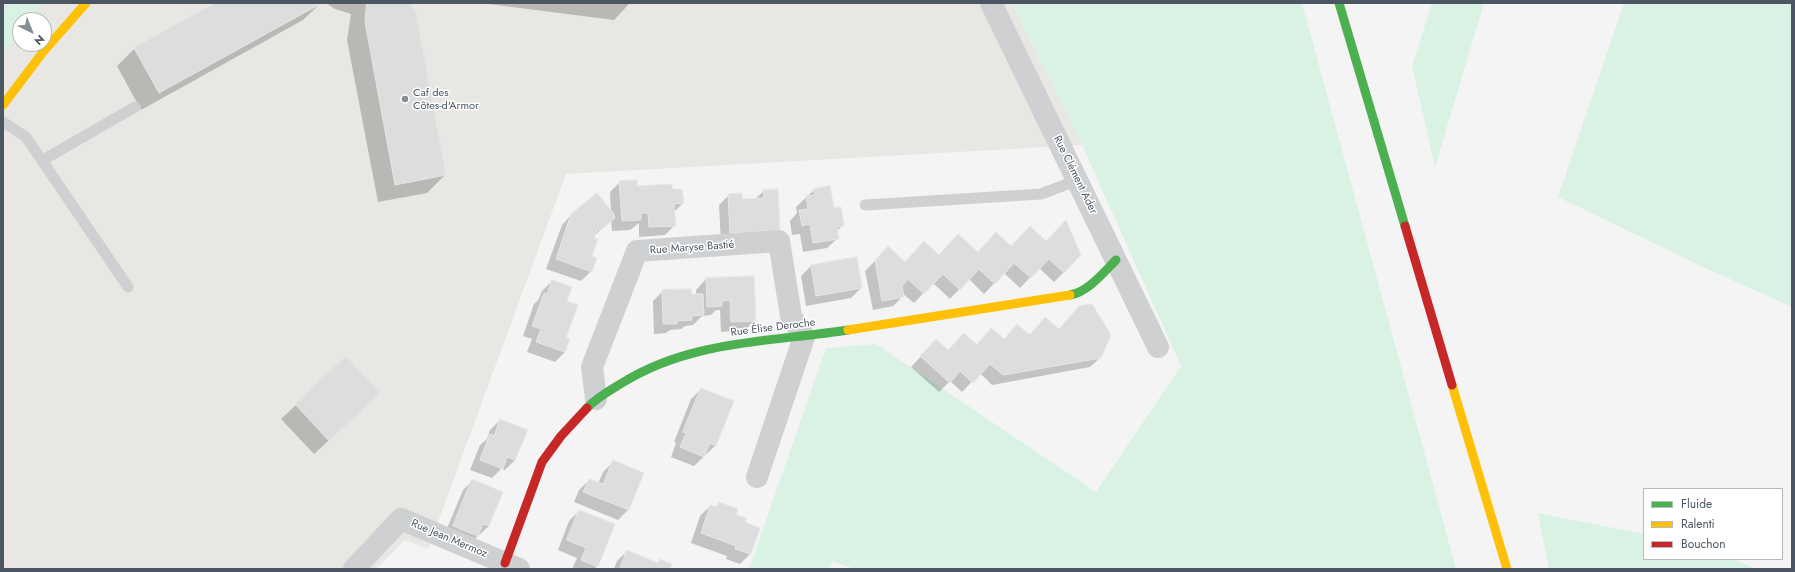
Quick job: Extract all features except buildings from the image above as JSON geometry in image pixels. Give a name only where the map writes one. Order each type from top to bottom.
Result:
[{"type":"street","points":[[3,106],[23,76],[57,34],[86,3]]},
{"type":"street","name":"Rue Clément Ader","points":[[991,3],[1158,346]]},
{"type":"street","points":[[1339,3],[1507,569]]},
{"type":"street","name":"Rue Maryse Bastié","points":[[596,399],[592,367],[637,251],[779,241],[791,316],[804,337]]},
{"type":"street","name":"Rue Élise Deroche","points":[[512,566],[542,462],[561,436],[596,399],[641,371],[688,353],[773,338],[804,337],[1075,294],[1093,282],[1116,260]]},
{"type":"street","points":[[757,477],[804,337]]},
{"type":"street","name":"Rue Jean Mermoz","points":[[354,569],[401,519],[512,566]]},
{"type":"lane","points":[[43,160],[135,107]]},
{"type":"lane","points":[[3,122],[26,137],[128,286]]},
{"type":"lane","points":[[865,205],[1041,194],[1078,180]]},
{"type":"shaded area","points":[[3,3],[1011,3],[1082,145],[566,174],[428,549],[405,540],[376,569],[3,569]]},
{"type":"green space","points":[[11,3],[41,3],[34,12],[12,12],[12,42],[3,54],[3,9]]},
{"type":"green space","points":[[1011,3],[1302,3],[1456,569],[855,569],[832,561],[830,569],[749,569],[826,348],[876,344],[1096,492],[1181,366],[1082,145]]},
{"type":"green space","points":[[1432,3],[1484,3],[1435,167],[1412,66]]},
{"type":"green space","points":[[1624,3],[1792,3],[1792,307],[1703,267],[1558,197]]},
{"type":"green space","points":[[1538,513],[1643,534],[1643,560],[1735,560],[1756,569],[1549,569]]},
{"type":"traffic: fast","points":[[1339,3],[1405,226]]},
{"type":"traffic: fast","points":[[1070,295],[1089,286],[1116,260]]},
{"type":"traffic: fast","points":[[587,408],[599,397],[622,383],[648,369],[675,358],[703,350],[732,345],[848,330]]},
{"type":"traffic: slow","points":[[3,105],[43,52],[86,3]]},
{"type":"traffic: slow","points":[[848,330],[1070,295]]},
{"type":"traffic: slow","points":[[1452,385],[1507,569]]},
{"type":"traffic: jam","points":[[1405,226],[1452,385]]},
{"type":"traffic: jam","points":[[505,563],[542,462],[561,436],[587,408]]},
{"type":"place","name":"Caf des Côtes-d'Armor","points":[[405,99]]}]
